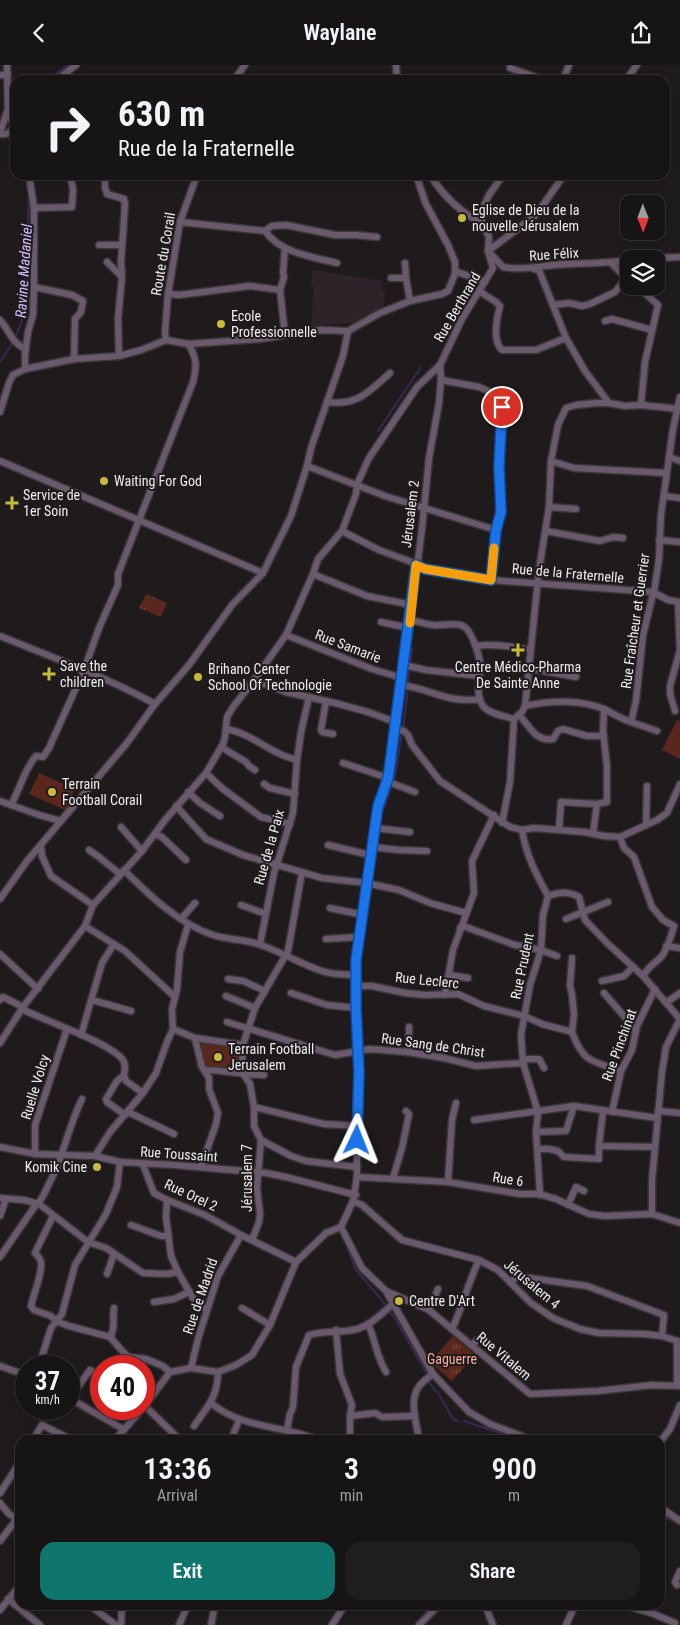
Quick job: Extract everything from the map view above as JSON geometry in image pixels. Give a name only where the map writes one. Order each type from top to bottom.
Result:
[{"type":"street","points":[[0,134],[8,109],[7,65]]},
{"type":"street","points":[[63,75],[76,65]]},
{"type":"street","points":[[510,68],[530,75]]},
{"type":"street","points":[[0,75],[8,75]]},
{"type":"street","points":[[6,116],[10,118]]},
{"type":"street","points":[[25,369],[25,349],[33,315],[34,287],[34,208],[30,180]]},
{"type":"street","points":[[34,208],[72,207],[73,189],[71,180]]},
{"type":"street","points":[[105,180],[107,194],[124,199],[125,204],[118,319],[119,356]]},
{"type":"street","name":"Route du Corail","points":[[166,340],[168,294],[180,222],[195,180]]},
{"type":"street","points":[[0,412],[13,375],[25,369],[74,359],[119,356],[166,340],[188,344],[259,339],[320,330],[348,331],[380,313],[410,301],[442,295],[448,291],[455,271],[455,262],[426,204],[418,180]]},
{"type":"street","points":[[434,180],[442,191],[469,217],[482,223],[481,212],[489,195],[500,180]]},
{"type":"street","points":[[488,251],[536,215],[560,180]]},
{"type":"street","points":[[180,222],[265,231],[272,226],[286,225],[335,235],[377,237]]},
{"type":"street","name":"Rue Berthrand","points":[[440,365],[449,343],[493,268],[488,251],[489,237],[482,223]]},
{"type":"street","points":[[265,231],[270,238],[285,248],[338,263]]},
{"type":"street","points":[[98,245],[122,245]]},
{"type":"street","points":[[285,248],[284,277],[280,290],[285,335]]},
{"type":"street","name":"Rue Félix","points":[[488,251],[503,267],[529,269],[555,265],[620,262]]},
{"type":"street","points":[[665,258],[680,257]]},
{"type":"street","points":[[107,262],[122,277]]},
{"type":"street","points":[[405,263],[410,301]]},
{"type":"street","points":[[611,263],[620,272]]},
{"type":"street","points":[[529,269],[539,270],[566,338],[585,371],[609,403]]},
{"type":"street","points":[[455,271],[485,282]]},
{"type":"street","points":[[391,278],[406,278]]},
{"type":"street","points":[[168,294],[178,295],[250,286],[280,290]]},
{"type":"street","points":[[34,287],[72,295],[83,301],[81,312],[75,319],[74,359]]},
{"type":"street","points":[[553,305],[569,303],[582,306],[590,304],[615,292],[620,287]]},
{"type":"street","points":[[480,291],[496,301],[500,306],[497,334],[498,343],[502,349],[536,350],[566,338]]},
{"type":"street","points":[[641,405],[645,362],[658,305],[647,295]]},
{"type":"street","points":[[605,321],[612,319],[652,330]]},
{"type":"street","points":[[0,320],[6,326],[14,341],[25,349]]},
{"type":"street","points":[[0,899],[27,861],[127,743],[155,704],[189,665],[232,605],[264,573],[291,516],[311,449],[343,356],[348,331]]},
{"type":"street","points":[[11,805],[20,789],[30,763],[36,756],[43,757],[49,748],[84,670],[99,627],[118,585],[118,574],[138,519],[194,382],[197,368],[195,354],[188,344]]},
{"type":"street","points":[[0,1043],[23,1008],[84,926],[92,905],[142,851],[176,806],[206,773],[225,737],[227,717],[232,707],[286,635],[318,559],[342,531],[369,458],[417,387],[440,365]]},
{"type":"street","name":"Jérusalem 2","points":[[354,1198],[357,1177],[358,1103],[356,960],[364,915],[366,883],[374,828],[398,728],[429,458],[441,380],[440,365]]},
{"type":"street","points":[[327,402],[348,403],[366,394],[390,373]]},
{"type":"street","points":[[441,380],[479,387],[495,397],[502,407],[499,466],[501,512],[496,530],[491,580]]},
{"type":"street","name":"Rue Fraîcheur et Guerrier","points":[[631,722],[636,701],[643,635],[659,558],[658,540],[666,473],[680,397]]},
{"type":"street","points":[[502,823],[510,782],[517,717],[525,705],[538,584],[549,507],[551,461],[558,425],[566,408],[576,405],[609,403],[625,407],[641,405],[678,409]]},
{"type":"street","points":[[669,457],[680,461]]},
{"type":"street","points":[[0,461],[264,573]]},
{"type":"street","points":[[551,461],[574,469],[666,473]]},
{"type":"street","points":[[307,466],[424,509],[468,520],[496,530]]},
{"type":"street","points":[[664,496],[680,499]]},
{"type":"street","points":[[549,507],[576,509]]},
{"type":"street","name":"Rue de la Fraternelle","points":[[342,531],[379,550],[425,569],[491,580],[653,592],[668,600],[679,602]]},
{"type":"street","points":[[546,531],[600,541],[613,537],[623,538]]},
{"type":"street","points":[[658,540],[680,542]]},
{"type":"street","points":[[313,574],[367,596],[412,605]]},
{"type":"street","points":[[675,711],[670,694],[670,686],[680,651],[679,602]]},
{"type":"street","points":[[410,620],[431,625],[463,626],[469,630],[476,646],[481,666],[479,676],[480,699],[486,709],[517,717],[536,737],[546,741],[553,739],[558,731],[563,729],[587,736],[604,736]]},
{"type":"street","points":[[381,622],[409,628]]},
{"type":"street","name":"Rue Samarie","points":[[286,635],[402,682],[437,693],[445,698],[466,701],[480,699]]},
{"type":"street","points":[[0,636],[84,670],[155,704]]},
{"type":"street","points":[[476,646],[500,646],[531,650]]},
{"type":"street","points":[[404,665],[426,670],[479,676]]},
{"type":"street","points":[[529,668],[576,677]]},
{"type":"street","points":[[254,680],[286,693],[368,712],[398,728],[408,735],[412,745],[440,781],[494,815],[502,823],[522,830],[534,828],[620,837],[667,813],[680,784]]},
{"type":"street","name":"Rue de la Paix","points":[[260,944],[269,905],[269,894],[293,813],[297,760],[309,697]]},
{"type":"street","points":[[326,701],[321,730],[322,732],[333,734]]},
{"type":"street","points":[[525,705],[553,701],[594,705],[631,722],[657,731]]},
{"type":"street","points":[[558,830],[561,803],[597,804],[607,802],[604,709]]},
{"type":"street","points":[[226,729],[234,730],[280,754],[297,760]]},
{"type":"street","points":[[221,747],[246,762],[255,770]]},
{"type":"street","points":[[343,763],[387,779],[414,792]]},
{"type":"street","points":[[206,773],[262,817],[290,824]]},
{"type":"street","points":[[264,785],[295,794]]},
{"type":"street","points":[[646,825],[647,786]]},
{"type":"street","points":[[188,792],[220,817]]},
{"type":"street","points":[[0,801],[62,821]]},
{"type":"street","points":[[593,833],[597,804]]},
{"type":"street","points":[[176,806],[206,839],[243,855],[322,877],[399,890],[430,903],[466,913]]},
{"type":"street","points":[[444,995],[453,951],[474,893],[472,861],[494,815]]},
{"type":"street","points":[[121,827],[142,851]]},
{"type":"street","points":[[374,828],[410,832]]},
{"type":"street","points":[[522,830],[524,847],[548,896],[561,892],[571,893],[579,897],[585,920],[607,943],[644,976],[680,1019],[666,1047],[657,1115],[652,1180],[652,1214],[680,1223]]},
{"type":"street","points":[[155,834],[162,837],[186,859]]},
{"type":"street","points":[[620,837],[624,848],[634,857],[652,907],[663,920],[677,925],[663,955],[648,967],[644,976]]},
{"type":"street","points":[[328,845],[370,855]]},
{"type":"street","points":[[41,846],[42,856],[51,876],[92,905]]},
{"type":"street","points":[[372,847],[399,851],[427,851]]},
{"type":"street","points":[[89,850],[122,872],[188,925],[214,935],[260,944],[323,972],[356,975]]},
{"type":"street","name":"Jérusalem 7","points":[[252,1241],[260,1214],[257,1173],[261,1140],[254,1126],[254,1107],[250,1084],[244,1075],[242,1066],[243,1045],[256,1008],[288,951],[302,872]]},
{"type":"street","name":"Rue Prudent","points":[[538,1111],[523,1063],[521,1035],[530,985],[541,950],[543,915],[548,896]]},
{"type":"street","points":[[566,919],[608,902]]},
{"type":"street","points":[[181,919],[195,903]]},
{"type":"street","points":[[241,905],[266,915]]},
{"type":"street","points":[[330,908],[364,915]]},
{"type":"street","points":[[95,1156],[110,1132],[143,1093],[156,1073],[173,1029],[172,1009],[178,989],[180,952],[188,925]]},
{"type":"street","points":[[84,926],[125,951],[175,997]]},
{"type":"street","points":[[460,928],[463,926],[515,945],[541,950],[557,956]]},
{"type":"street","points":[[326,939],[360,937]]},
{"type":"street","points":[[81,1035],[102,963],[114,943]]},
{"type":"street","points":[[666,946],[680,948]]},
{"type":"street","points":[[0,954],[38,989]]},
{"type":"street","points":[[572,958],[570,986],[574,1014],[572,1032],[576,1045],[588,1060],[621,1071]]},
{"type":"street","points":[[602,981],[624,975],[633,967]]},
{"type":"street","points":[[449,975],[468,978]]},
{"type":"street","points":[[228,979],[243,981],[265,991]]},
{"type":"street","name":"Rue Leclerc","points":[[356,986],[372,986],[425,995],[458,995],[484,1006],[524,1016],[542,1024],[572,1032]]},
{"type":"street","name":"Rue Pinchinat","points":[[612,1112],[621,1071],[632,1050],[636,1029],[655,989]]},
{"type":"street","points":[[291,993],[326,1005],[356,1008]]},
{"type":"street","points":[[604,993],[636,1029]]},
{"type":"street","points":[[667,1002],[680,993]]},
{"type":"street","points":[[0,1000],[2,997],[110,1049],[123,1060],[126,1081],[143,1093]]},
{"type":"street","points":[[226,997],[256,1008]]},
{"type":"street","points":[[92,1000],[131,1011]]},
{"type":"street","name":"Rue Sang de Christ","points":[[227,1023],[335,1055],[370,1049],[444,1058],[476,1066],[523,1063],[526,1059],[539,1059],[544,1068]]},
{"type":"street","points":[[406,1052],[409,1046],[409,1027]]},
{"type":"street","name":"Ruelle Volcy","points":[[36,1154],[35,1125],[67,1029]]},
{"type":"street","points":[[173,1029],[195,1037],[243,1045]]},
{"type":"street","points":[[195,1037],[202,1067],[209,1078],[209,1089],[218,1113],[201,1167]]},
{"type":"street","points":[[205,1070],[230,1071],[244,1075],[264,1075]]},
{"type":"street","points":[[124,1075],[117,1081],[106,1099],[107,1102],[126,1113],[174,1134]]},
{"type":"street","points":[[0,1257],[24,1220],[42,1201],[62,1156],[82,1099]]},
{"type":"street","points":[[448,1182],[452,1120],[456,1103]]},
{"type":"street","points":[[474,1121],[574,1106],[612,1112],[657,1115],[680,1113]]},
{"type":"street","points":[[536,1131],[566,1131],[574,1106]]},
{"type":"street","points":[[254,1107],[324,1124],[357,1126]]},
{"type":"street","points":[[393,1178],[409,1114],[406,1111]]},
{"type":"street","points":[[538,1111],[536,1131],[540,1195]]},
{"type":"street","points":[[538,1149],[558,1151],[564,1157],[599,1159],[603,1111]]},
{"type":"street","points":[[261,1140],[291,1156],[306,1161],[357,1167]]},
{"type":"street","points":[[599,1146],[655,1147]]},
{"type":"street","name":"Rue Toussaint","points":[[0,1147],[36,1154],[95,1156],[120,1163],[201,1167],[286,1177],[354,1198]]},
{"type":"street","points":[[42,1355],[51,1328],[62,1314],[75,1265],[106,1214],[117,1187],[120,1163]]},
{"type":"street","name":"Rue Orel 2","points":[[143,1165],[154,1193],[205,1215],[252,1241],[296,1262]]},
{"type":"street","name":"Rue 6","points":[[357,1177],[448,1182],[520,1194],[540,1195],[556,1199],[589,1214],[605,1216],[652,1214]]},
{"type":"street","points":[[568,1205],[576,1187],[584,1191]]},
{"type":"street","points":[[155,1392],[170,1372],[191,1369],[218,1372],[236,1365],[252,1355],[270,1325],[296,1262],[326,1233],[341,1227],[354,1198]]},
{"type":"street","name":"Jérusalem 4","points":[[354,1198],[402,1240],[479,1260],[498,1270],[531,1303],[553,1319],[580,1329],[599,1333],[645,1334],[679,1341]]},
{"type":"street","points":[[0,1216],[3,1199],[24,1200],[39,1204],[88,1242],[106,1248],[144,1273],[167,1274],[178,1272]]},
{"type":"street","points":[[167,1199],[166,1217],[171,1256],[197,1305],[207,1309]]},
{"type":"street","points":[[53,1216],[35,1253],[42,1265],[31,1306],[34,1310],[51,1315],[56,1321],[110,1337],[126,1355]]},
{"type":"street","points":[[131,1225],[161,1237],[168,1237]]},
{"type":"street","points":[[341,1227],[362,1269],[386,1291],[433,1374],[469,1412],[490,1424],[519,1435]]},
{"type":"street","name":"Rue de Madrid","points":[[191,1369],[218,1276],[241,1235]]},
{"type":"street","points":[[107,1273],[114,1254]]},
{"type":"street","points":[[452,1329],[463,1306],[464,1294],[479,1260]]},
{"type":"street","points":[[510,1282],[522,1277],[587,1286],[664,1315],[662,1336]]},
{"type":"street","points":[[429,1311],[438,1289]]},
{"type":"street","name":"Rue Vitalem","points":[[386,1291],[429,1311],[530,1394],[598,1391],[652,1385],[679,1386]]},
{"type":"street","points":[[154,1302],[174,1299],[189,1292]]},
{"type":"street","points":[[287,1430],[290,1414],[294,1407],[296,1367],[309,1335],[336,1330],[353,1330],[368,1324],[393,1304]]},
{"type":"street","points":[[110,1337],[115,1323],[114,1308]]},
{"type":"street","points":[[242,1308],[270,1325]]},
{"type":"street","points":[[368,1324],[379,1360],[386,1372]]},
{"type":"street","points":[[336,1330],[340,1375],[352,1405],[350,1435]]},
{"type":"street","points":[[472,1345],[483,1337]]},
{"type":"street","points":[[679,1341],[679,1386]]},
{"type":"street","points":[[155,1362],[164,1366],[170,1372]]},
{"type":"street","points":[[0,1367],[15,1372]]},
{"type":"street","points":[[80,1383],[90,1369]]},
{"type":"street","points":[[194,1426],[211,1403],[217,1390],[218,1372]]},
{"type":"street","points":[[418,1435],[415,1416],[415,1396],[418,1387],[433,1374]]},
{"type":"street","points":[[211,1403],[227,1415],[239,1420],[302,1435]]},
{"type":"street","points":[[80,1404],[123,1429]]},
{"type":"street","points":[[665,1435],[670,1429],[680,1405]]},
{"type":"street","points":[[350,1416],[375,1413],[382,1417],[415,1416]]},
{"type":"street","points":[[155,1416],[175,1435]]},
{"type":"street","points":[[118,1435],[132,1420]]},
{"type":"street","points":[[233,1435],[239,1420]]},
{"type":"street","points":[[36,1435],[42,1425],[62,1435]]},
{"type":"street","points":[[0,1493],[15,1470]]},
{"type":"street","points":[[0,1503],[15,1518]]},
{"type":"street","points":[[666,1512],[680,1521]]},
{"type":"street","points":[[0,1541],[15,1524]]},
{"type":"street","points":[[677,1585],[675,1582],[680,1571]]},
{"type":"street","points":[[0,1610],[15,1591]]},
{"type":"street","points":[[8,1599],[15,1605]]},
{"type":"street","points":[[22,1610],[40,1625]]},
{"type":"street","points":[[96,1610],[116,1625]]},
{"type":"street","points":[[121,1625],[122,1610]]},
{"type":"street","points":[[179,1625],[186,1610]]},
{"type":"street","points":[[211,1625],[214,1610]]},
{"type":"street","points":[[332,1625],[342,1610]]},
{"type":"street","points":[[420,1625],[434,1610]]},
{"type":"street","points":[[487,1610],[493,1625]]},
{"type":"street","points":[[568,1625],[572,1610]]},
{"type":"street","points":[[636,1610],[654,1614],[674,1623]]},
{"type":"shaded area","points":[[313,270],[383,281],[382,290],[385,290],[384,309],[352,323],[311,326],[314,287],[310,286]]},
{"type":"green space","points":[[146,594],[167,603],[161,617],[139,608]]},
{"type":"green space","points":[[677,720],[680,721],[680,759],[662,750]]},
{"type":"green space","name":"Terrain Football Corail","points":[[39,773],[75,789],[65,810],[29,794]]},
{"type":"green space","name":"Terrain Football Jerusalem","points":[[197,1043],[240,1045],[239,1070],[196,1068]]},
{"type":"green space","name":"Gaguerre","points":[[453,1336],[475,1355],[452,1381],[430,1362]]},
{"type":"waterway","name":"Ravine Madaniel","points":[[55,75],[68,65]]},
{"type":"waterway","name":"Ravine Madaniel","points":[[10,121],[10,132]]},
{"type":"waterway","name":"Ravine Madaniel","points":[[0,362],[14,341],[22,321],[29,193]]},
{"type":"waterway","points":[[378,431],[421,367]]},
{"type":"waterway","points":[[408,683],[412,648]]},
{"type":"waterway","points":[[403,728],[408,688]]},
{"type":"waterway","points":[[383,810],[395,777],[402,732]]},
{"type":"waterway","points":[[348,1250],[356,1270],[396,1320],[428,1376]]},
{"type":"waterway","points":[[428,1381],[440,1396],[453,1419],[458,1421]]},
{"type":"waterway","points":[[464,1421],[506,1435]]},
{"type":"waterway","points":[[666,1517],[673,1521]]},
{"type":"slow traffic","points":[[410,623],[416,565],[425,569],[491,580],[494,548]]},
{"type":"place","name":"Eglise de Dieu de la nouvelle Jérusalem","points":[[462,218]]},
{"type":"place","name":"Ecole Professionnelle","points":[[221,324]]},
{"type":"place","name":"Waiting For God","points":[[104,481]]},
{"type":"place","name":"Service de 1er Soin","points":[[12,503]]},
{"type":"place","name":"Centre Médico-Pharma De Sainte Anne","points":[[518,650]]},
{"type":"place","name":"Save the children","points":[[49,674]]},
{"type":"place","name":"Brihano Center School Of Technologie","points":[[198,677]]},
{"type":"place","name":"Terrain Football Corail","points":[[52,792]]},
{"type":"place","name":"Terrain Football Jerusalem","points":[[218,1057]]},
{"type":"place","name":"Komik Cine","points":[[97,1167]]},
{"type":"place","name":"Centre D'Art","points":[[399,1301]]},
{"type":"route","points":[[357,1140],[359,1072],[356,960],[364,915],[366,883],[378,806],[388,778],[399,706],[416,565],[425,569],[491,580],[496,530],[501,512],[499,466],[502,407]]}]
